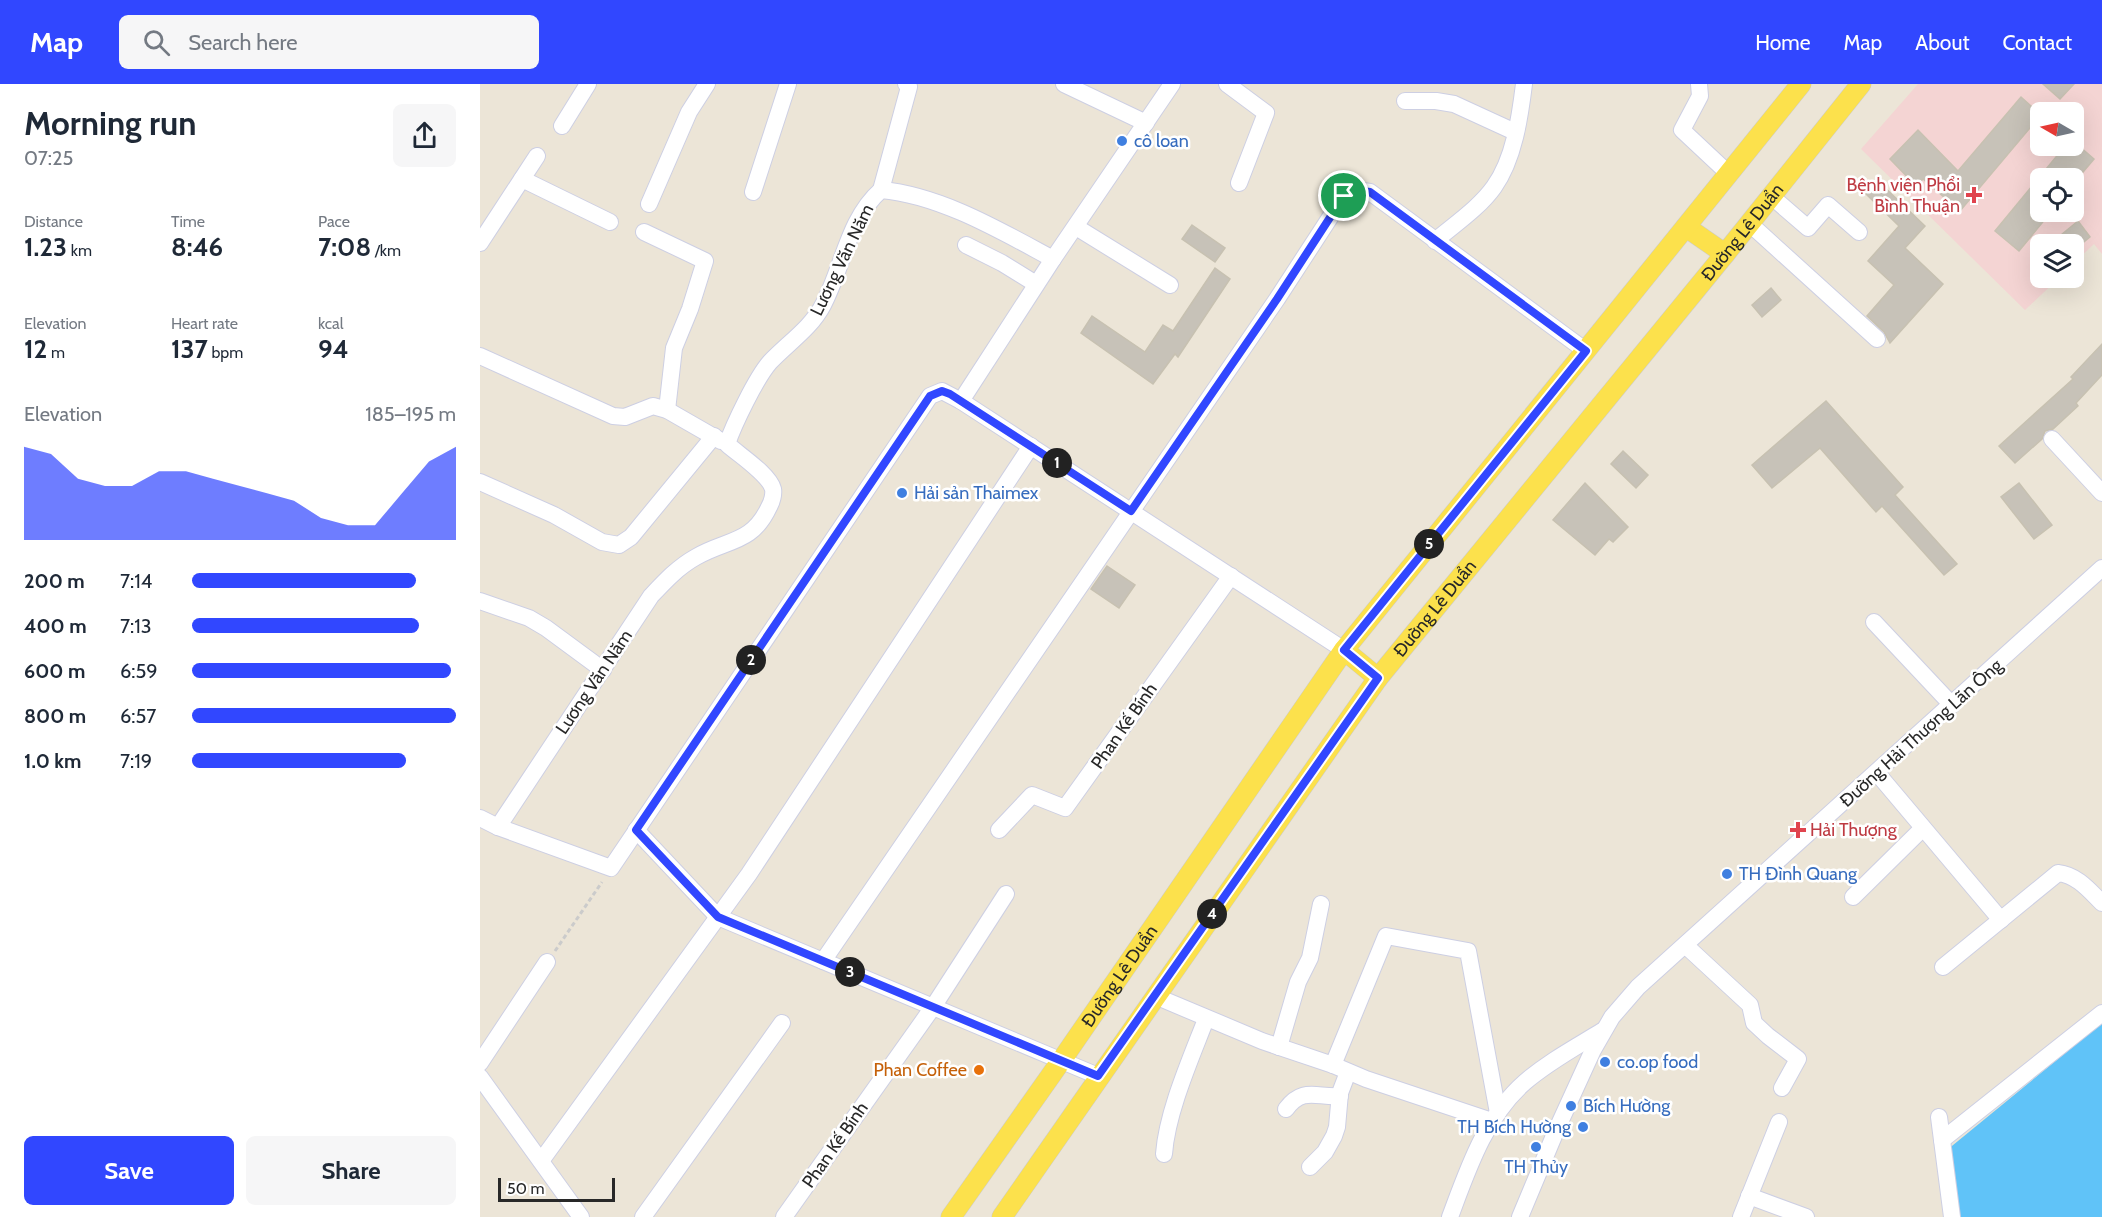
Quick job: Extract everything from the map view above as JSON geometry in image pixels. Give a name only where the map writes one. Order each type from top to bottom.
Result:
[{"type":"main road","name":"Đường Lê Duẩn","points":[[951,1217],[1344,650],[1801,84]]},
{"type":"main road","name":"Đường Lê Duẩn","points":[[1002,1217],[1098,1076],[1378,678],[1861,84]]},
{"type":"main road","points":[[1686,227],[1725,254]]},
{"type":"main road","points":[[1344,650],[1378,678]]},
{"type":"street","points":[[562,126],[588,84]]},
{"type":"street","points":[[649,204],[689,112],[707,84]]},
{"type":"street","points":[[753,192],[788,84]]},
{"type":"street","points":[[881,190],[909,87],[906,84]]},
{"type":"street","points":[[1064,84],[1146,123]]},
{"type":"street","points":[[961,400],[1035,284],[1172,84]]},
{"type":"street","points":[[1227,84],[1266,113],[1239,183]]},
{"type":"street","points":[[1436,242],[1494,187],[1506,163],[1515,132],[1524,84]]},
{"type":"street","points":[[1699,84],[1700,96],[1682,130],[1729,174]]},
{"type":"street","points":[[1405,101],[1436,101],[1454,104],[1515,132]]},
{"type":"street","points":[[480,243],[537,156]]},
{"type":"street","points":[[522,179],[610,222]]},
{"type":"street","name":"Lương Văn Năm","points":[[498,827],[651,596],[672,574],[696,557],[752,533],[762,523],[771,503],[773,490],[766,476],[721,440],[733,428],[768,364],[814,320],[824,303],[852,233],[869,201],[881,190],[902,192],[975,217],[1053,259]]},
{"type":"street","points":[[823,961],[1277,299],[1344,196],[1356,190],[1370,192],[1586,351]]},
{"type":"street","points":[[1771,196],[1808,228],[1828,205],[1859,232]]},
{"type":"street","points":[[1749,223],[1877,339]]},
{"type":"street","points":[[1076,227],[1170,285]]},
{"type":"street","points":[[644,232],[705,261],[690,309],[674,348],[667,410]]},
{"type":"street","points":[[966,245],[1035,284]]},
{"type":"street","points":[[480,356],[613,416],[625,417],[653,406],[667,410],[721,440],[631,537],[619,544],[602,542],[554,515],[480,482]]},
{"type":"street","points":[[480,818],[498,827],[611,868],[930,396],[942,391],[961,400],[1344,650]]},
{"type":"street","points":[[2052,439],[2102,493]]},
{"type":"street","points":[[541,1161],[762,854],[1031,446]]},
{"type":"street","name":"Đường Hải Thượng Lãn Ông","points":[[1520,1217],[1576,1084],[1603,1030],[1638,987],[2102,568]]},
{"type":"street","name":"Phan Kế Bính","points":[[999,830],[1032,795],[1065,808],[1231,576]]},
{"type":"street","points":[[480,602],[529,618],[546,627],[603,670]]},
{"type":"street","points":[[1874,622],[1952,705]]},
{"type":"street","points":[[1877,773],[2001,920]]},
{"type":"street","points":[[1853,897],[1923,828]]},
{"type":"street","points":[[636,830],[718,917],[1098,1076]]},
{"type":"street","points":[[1943,967],[2058,873],[2078,880],[2102,903]]},
{"type":"street","name":"Phan Kế Bính","points":[[784,1217],[933,1007],[1006,894]]},
{"type":"street","points":[[1279,1047],[1298,982],[1310,958],[1321,904]]},
{"type":"street","points":[[1333,1065],[1386,936],[1468,951],[1495,1117]]},
{"type":"street","points":[[1685,945],[1750,1005],[1754,1023],[1798,1059],[1782,1088]]},
{"type":"street","points":[[480,1062],[548,962]]},
{"type":"street","points":[[1155,996],[1206,1019],[1348,1072],[1495,1117]]},
{"type":"street","points":[[1942,1140],[2102,1013]]},
{"type":"street","points":[[1164,1154],[1165,1141],[1185,1073],[1206,1019]]},
{"type":"street","points":[[643,1217],[782,1023]]},
{"type":"street","points":[[1450,1217],[1472,1160],[1495,1117],[1525,1082],[1603,1030]]},
{"type":"street","points":[[1310,1167],[1325,1152],[1334,1136],[1340,1096],[1348,1072]]},
{"type":"street","points":[[480,1077],[581,1217]]},
{"type":"street","points":[[1286,1109],[1300,1096],[1311,1094],[1340,1096]]},
{"type":"street","points":[[1939,1117],[1952,1217]]},
{"type":"street","points":[[1741,1217],[1779,1122]]},
{"type":"street","points":[[1749,1196],[1806,1217]]},
{"type":"path","points":[[548,962],[611,868]]},
{"type":"shaded area","name":"Bệnh viện Phổi Bình Thuận","points":[[1918,84],[2102,84],[2102,254],[2094,244],[2084,254],[2084,234],[2030,234],[2030,288],[2048,288],[2025,310],[1861,149]]},
{"type":"water","points":[[2102,1023],[2102,1217],[1956,1217],[1947,1150]]},
{"type":"building","points":[[2043,84],[2074,84],[2060,99]]},
{"type":"building","points":[[2021,97],[2030,105],[2030,128],[1960,211],[1923,179],[1916,186],[1890,159],[1918,130],[1958,171]]},
{"type":"building","points":[[2084,150],[2094,159],[2084,171],[2084,168],[2047,168],[2057,156],[2084,156]]},
{"type":"building","points":[[1878,181],[1925,226],[1905,248],[1943,284],[1890,343],[1884,332],[1867,316],[1894,285],[1868,261],[1899,226],[1866,194]]},
{"type":"building","points":[[2030,188],[2030,222],[2043,222],[2033,234],[2030,234],[2030,238],[2019,251],[1995,231]]},
{"type":"building","points":[[2079,222],[2090,237],[2084,242],[2084,234],[2062,234]]},
{"type":"building","points":[[1192,225],[1225,248],[1215,262],[1182,239]]},
{"type":"building","points":[[1215,268],[1230,279],[1178,357],[1175,354],[1153,384],[1081,333],[1092,316],[1145,352],[1163,325],[1173,331]]},
{"type":"building","points":[[1771,288],[1781,300],[1762,317],[1752,305]]},
{"type":"building","points":[[2102,344],[2102,375],[2076,403],[2078,406],[2053,429],[2045,431],[2042,439],[2015,463],[1999,446],[2073,379],[2071,377]]},
{"type":"building","points":[[1826,401],[1903,487],[1895,495],[1957,564],[1944,575],[1882,506],[1876,512],[1820,448],[1772,488],[1752,465]]},
{"type":"building","points":[[1623,451],[1648,475],[1636,488],[1611,464]]},
{"type":"building","points":[[1585,483],[1628,527],[1613,542],[1609,539],[1595,555],[1553,520]]},
{"type":"building","points":[[2019,483],[2052,525],[2034,539],[2001,497]]},
{"type":"building","points":[[1107,566],[1135,585],[1119,608],[1091,589]]},
{"type":"place","name":"cô loan","points":[[1122,141]]},
{"type":"place","name":"Bệnh viện Phổi Bình Thuận","points":[[1974,195]]},
{"type":"place","name":"Hải sản Thaimex","points":[[902,493]]},
{"type":"place","name":"Hải Thượng","points":[[1798,830]]},
{"type":"place","name":"TH Đình Quang","points":[[1727,874]]},
{"type":"place","name":"co.op food","points":[[1605,1062]]},
{"type":"place","name":"Phan Coffee","points":[[979,1070]]},
{"type":"place","name":"Bích Hường","points":[[1571,1106]]},
{"type":"place","name":"TH Bích Hường","points":[[1583,1127]]},
{"type":"place","name":"TH Thủy","points":[[1536,1147]]},
{"type":"route","points":[[1356,190],[1370,192],[1586,351],[1344,650],[1378,678],[1098,1076],[718,917],[636,830],[930,396],[942,391],[961,400],[1131,511],[1277,299],[1344,196],[1356,190]]}]
